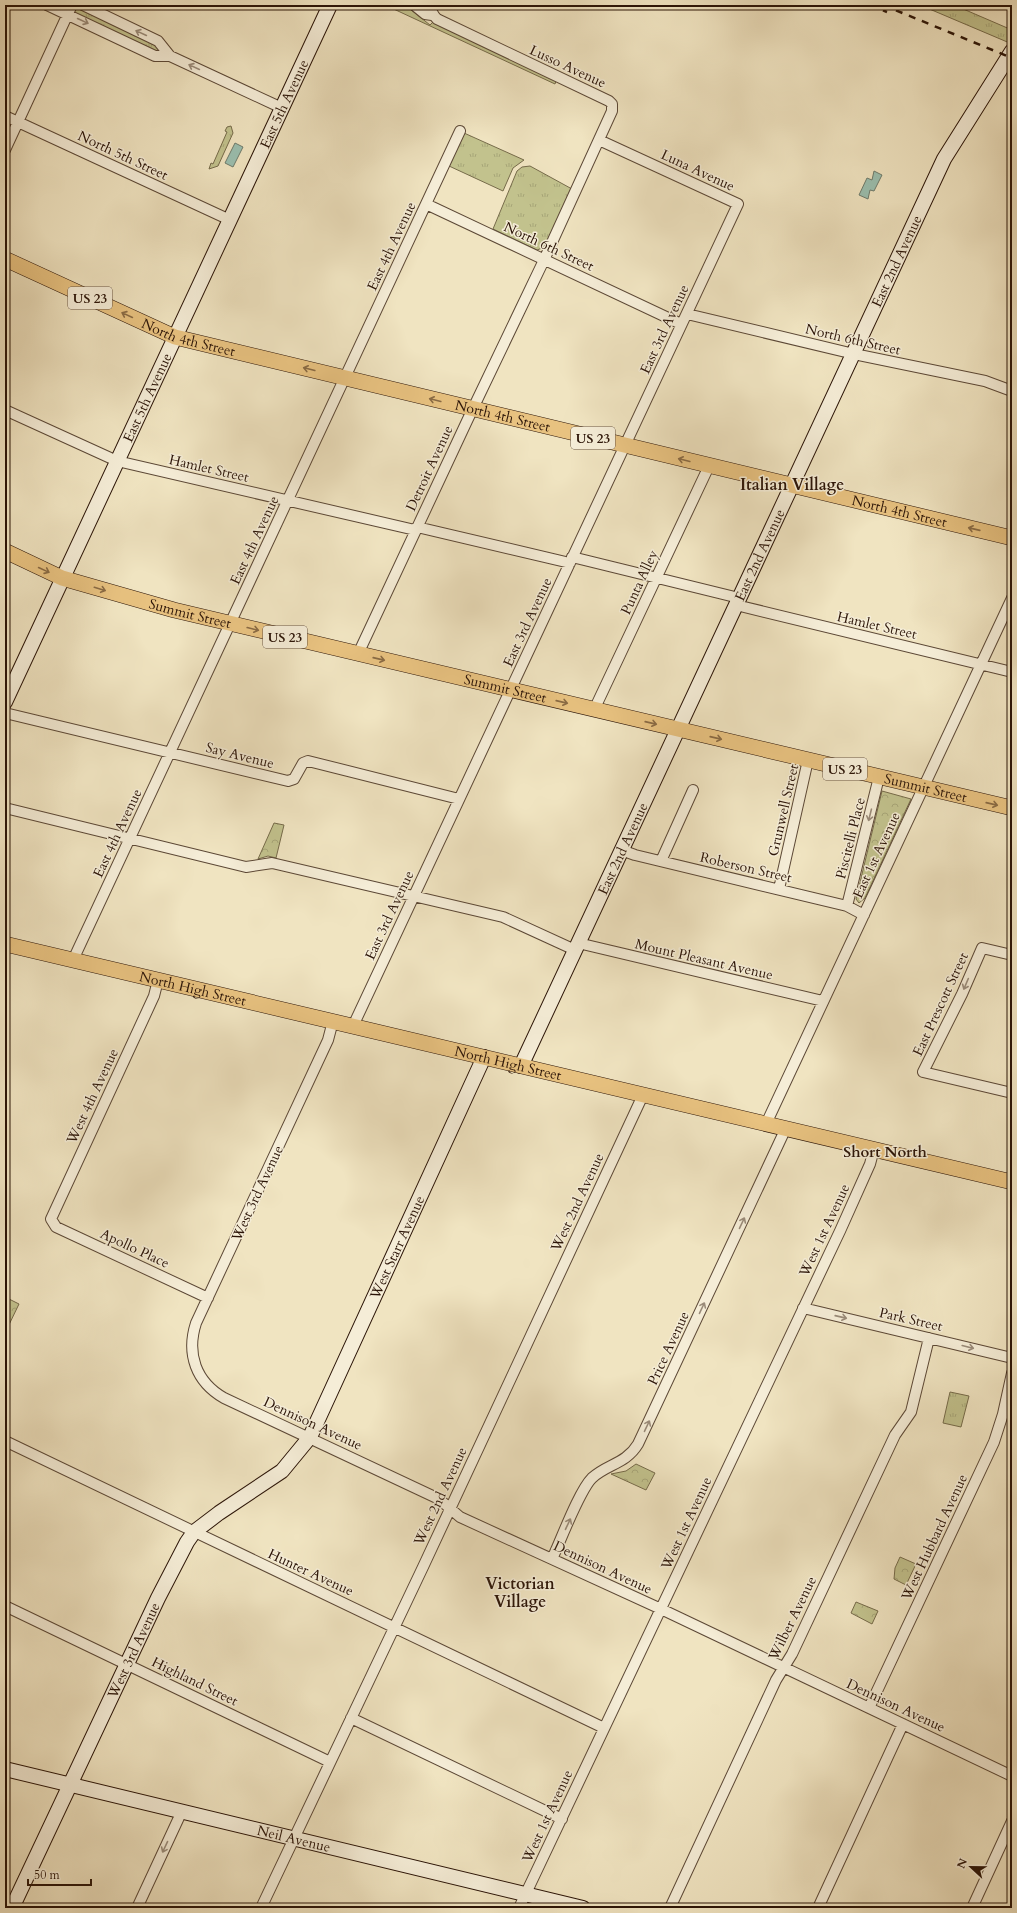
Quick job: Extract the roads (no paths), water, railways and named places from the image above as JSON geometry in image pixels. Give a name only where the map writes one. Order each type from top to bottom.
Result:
[{"type":"main road","name":"North 4th Street","points":[[5,259],[175,337],[1012,538]]},
{"type":"main road","name":"Summit Street","points":[[5,551],[62,578],[174,610],[1012,808]]},
{"type":"main road","name":"North High Street","points":[[5,944],[1012,1182]]},
{"type":"street","points":[[47,5],[70,10],[155,56],[170,56],[282,108]]},
{"type":"street","points":[[83,5],[158,41],[170,56]]},
{"type":"street","name":"East 5th Avenue","points":[[5,702],[330,5]]},
{"type":"street","name":"Lusso Avenue","points":[[414,5],[425,14],[432,15],[472,36],[610,101],[612,104],[612,111],[578,185]]},
{"type":"street","points":[[427,5],[432,15]]},
{"type":"street","points":[[5,150],[70,10]]},
{"type":"street","name":"East 2nd Avenue","points":[[521,1066],[944,159],[1012,51]]},
{"type":"street","name":"North 5th Street","points":[[5,116],[230,220]]},
{"type":"street","name":"East 4th Avenue","points":[[73,960],[460,131]]},
{"type":"street","name":"Luna Avenue","points":[[599,140],[738,204],[715,252]]},
{"type":"street","name":"Detroit Avenue","points":[[358,654],[578,185]]},
{"type":"street","name":"North 6th Street","points":[[426,204],[681,324]]},
{"type":"street","name":"East 3rd Avenue","points":[[353,1026],[715,252]]},
{"type":"street","name":"North 6th Street","points":[[687,314],[854,354],[985,381],[1012,391]]},
{"type":"street","name":"Hamlet Street","points":[[5,410],[117,461],[416,528],[656,578],[738,602],[1012,672]]},
{"type":"street","name":"Punta Alley","points":[[594,710],[709,466]]},
{"type":"street","name":"East 1st Avenue","points":[[766,1124],[1012,598]]},
{"type":"street","name":"Say Avenue","points":[[5,713],[288,781],[294,779],[303,763],[308,761],[459,799]]},
{"type":"street","name":"Grunwell Street","points":[[779,889],[808,760]]},
{"type":"street","name":"Piscitelli Place","points":[[847,906],[879,777]]},
{"type":"street","points":[[661,862],[693,790]]},
{"type":"street","name":"Mount Pleasant Avenue","points":[[5,808],[246,867],[272,863],[414,895],[503,917],[576,946],[823,1001]]},
{"type":"street","name":"Roberson Street","points":[[621,850],[661,862],[847,906],[864,915]]},
{"type":"street","name":"East Prescott Street","points":[[1012,955],[982,948],[962,994],[924,1072],[1012,1093]]},
{"type":"street","name":"West 4th Avenue","points":[[52,1223],[52,1214],[154,996],[158,980]]},
{"type":"street","name":"West 3rd Avenue","points":[[195,1366],[192,1350],[193,1333],[328,1040],[333,1021]]},
{"type":"street","name":"West Starr Avenue","points":[[310,1437],[484,1057]]},
{"type":"street","name":"West 2nd Avenue","points":[[261,1908],[643,1095]]},
{"type":"street","name":"Price Avenue","points":[[552,1559],[583,1493],[592,1479],[626,1459],[638,1444],[786,1128]]},
{"type":"street","name":"West 1st Avenue","points":[[519,1908],[562,1820],[803,1308],[868,1168],[874,1149]]},
{"type":"street","name":"Apollo Place","points":[[52,1223],[56,1227],[208,1298]]},
{"type":"street","name":"Park Street","points":[[803,1308],[1012,1358]]},
{"type":"street","name":"Wilber Avenue","points":[[670,1908],[767,1700],[792,1654],[895,1435],[911,1412],[929,1338]]},
{"type":"street","name":"Dennison Avenue","points":[[195,1366],[205,1384],[215,1392],[439,1499],[460,1517],[661,1609],[1012,1776]]},
{"type":"street","name":"West Hubbard Avenue","points":[[869,1708],[994,1442],[1003,1414],[1012,1373]]},
{"type":"street","name":"West 3rd Avenue","points":[[12,1908],[165,1584],[194,1532],[282,1471],[310,1437]]},
{"type":"street","name":"Hunter Avenue","points":[[5,1441],[604,1728]]},
{"type":"street","name":"Highland Street","points":[[5,1606],[330,1762]]},
{"type":"street","points":[[351,1718],[562,1820]]},
{"type":"street","points":[[818,1908],[903,1724]]},
{"type":"street","name":"Neil Avenue","points":[[5,1769],[583,1908]]},
{"type":"street","points":[[137,1908],[182,1811]]},
{"type":"street","points":[[972,1908],[1012,1821]]},
{"type":"railway","points":[[870,5],[887,12]]},
{"type":"railway","points":[[883,5],[1012,58]]},
{"type":"district","name":"Italian Village","points":[[792,484]]},
{"type":"district","name":"Short North","points":[[885,1152]]},
{"type":"district","name":"Victorian Village","points":[[520,1592]]}]
